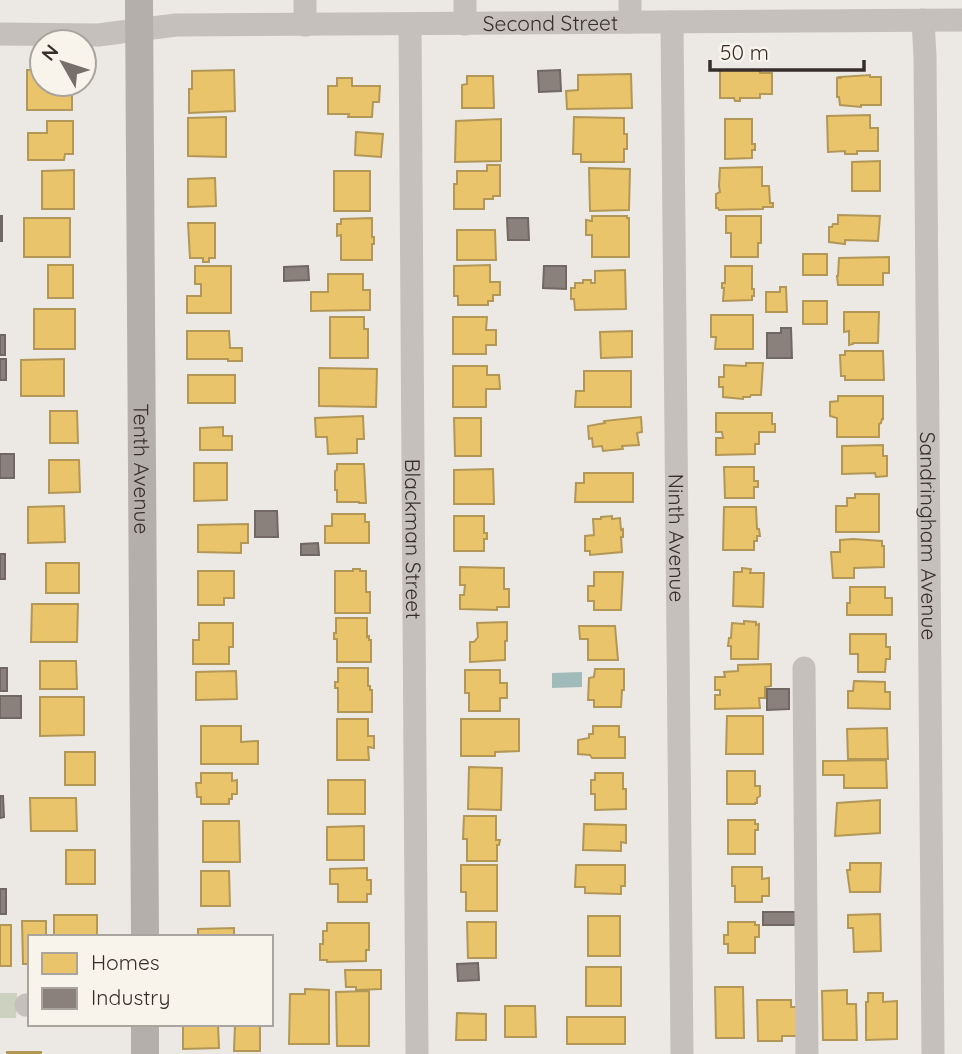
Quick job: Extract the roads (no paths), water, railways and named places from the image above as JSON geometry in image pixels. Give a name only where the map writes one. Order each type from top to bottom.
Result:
[{"type":"main road","name":"Tenth Avenue","points":[[139,0],[145,935]]},
{"type":"main road","points":[[145,1026],[145,1054]]},
{"type":"street","points":[[304,0],[304,25]]},
{"type":"street","points":[[465,0],[465,24]]},
{"type":"street","name":"Second Street","points":[[0,34],[98,35],[176,25],[465,24],[630,11],[672,22],[791,10],[923,20],[957,13]]},
{"type":"street","name":"Sandringham Avenue","points":[[923,20],[933,1054]]},
{"type":"street","name":"Ninth Avenue","points":[[672,22],[682,1054]]},
{"type":"street","name":"Blackman Street","points":[[410,24],[417,1054]]},
{"type":"street","points":[[804,668],[807,1054]]},
{"type":"water","points":[[582,672],[582,687],[552,688],[552,673]]}]
